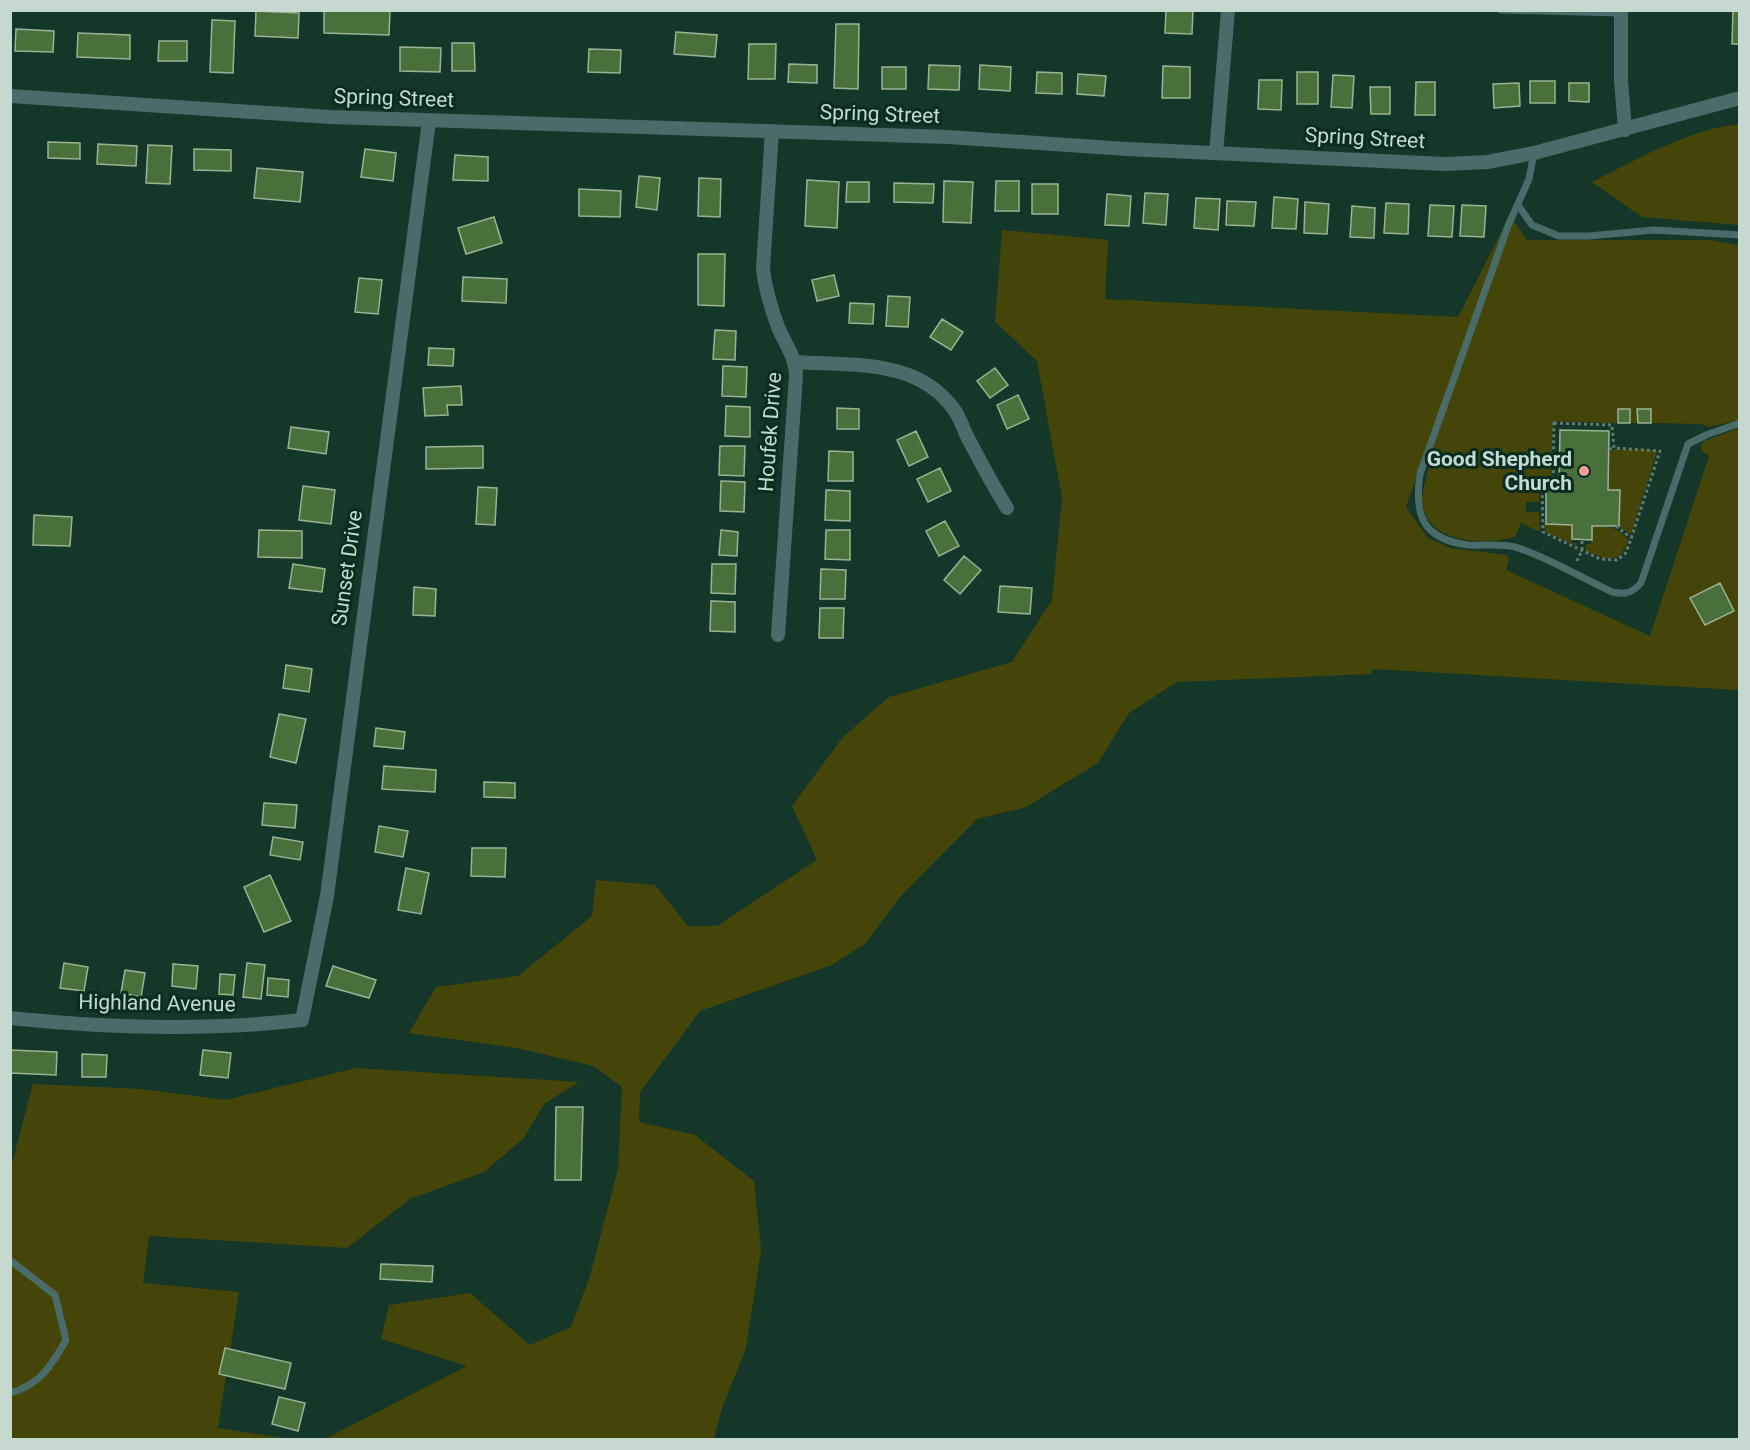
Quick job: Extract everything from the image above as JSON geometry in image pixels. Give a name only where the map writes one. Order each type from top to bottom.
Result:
[{"type":"street","points":[[1216,153],[1228,10]]},
{"type":"street","points":[[1621,12],[1621,80],[1625,130]]},
{"type":"street","name":"Spring Street","points":[[10,96],[330,117],[948,137],[1445,164],[1487,162],[1534,153],[1740,98]]},
{"type":"street","name":"Sunset Drive","points":[[302,1020],[327,896],[429,121]]},
{"type":"street","name":"Houfek Drive","points":[[772,131],[763,268],[765,288],[778,327],[796,362],[778,635]]},
{"type":"street","points":[[796,362],[884,368],[904,372],[930,385],[956,412],[990,480],[1007,508]]},
{"type":"street","name":"Highland Avenue","points":[[10,1018],[177,1026],[227,1026],[302,1020]]},
{"type":"lane","points":[[1501,10],[1621,12]]},
{"type":"lane","points":[[1534,153],[1529,179],[1420,474],[1417,498],[1418,512],[1423,523],[1435,535],[1468,545],[1514,547],[1612,592],[1624,594],[1634,591],[1641,583],[1652,555],[1688,444],[1740,423]]},
{"type":"lane","points":[[1518,205],[1532,225],[1559,236],[1589,236],[1654,230],[1740,235]]},
{"type":"lane","points":[[10,1260],[55,1295],[66,1340],[47,1373],[24,1389],[10,1393]]},
{"type":"path","points":[[1609,449],[1660,451],[1625,554],[1617,560],[1599,559],[1543,532],[1542,484],[1553,484],[1554,423],[1612,425],[1614,448]]},
{"type":"path","points":[[1609,436],[1614,436]]},
{"type":"path","points":[[1616,526],[1631,538]]},
{"type":"path","points":[[1571,573],[1582,550],[1582,539]]},
{"type":"shaded area","points":[[1739,124],[1739,225],[1642,217],[1592,182],[1682,139],[1720,127]]},
{"type":"shaded area","points":[[1510,215],[1527,240],[1710,240],[1739,245],[1739,420],[1708,427],[1701,424],[1651,423],[1651,409],[1637,410],[1638,423],[1630,423],[1630,409],[1618,409],[1616,425],[1614,423],[1553,421],[1551,481],[1540,482],[1539,502],[1526,502],[1526,512],[1539,512],[1540,532],[1521,523],[1515,537],[1503,540],[1475,541],[1448,535],[1428,519],[1423,507],[1423,491],[1429,465],[1421,464],[1406,507],[1428,538],[1450,548],[1507,555],[1509,558],[1506,570],[1650,636],[1709,456],[1702,451],[1701,446],[1704,441],[1739,428],[1739,690],[1373,669],[1371,674],[1177,682],[1129,713],[1098,763],[1026,807],[977,819],[899,898],[866,943],[832,965],[700,1011],[640,1092],[639,1122],[695,1135],[754,1181],[761,1250],[746,1348],[722,1408],[714,1439],[323,1440],[467,1366],[381,1339],[389,1305],[470,1293],[530,1345],[571,1327],[590,1276],[618,1169],[622,1087],[593,1066],[517,1048],[409,1033],[436,987],[518,976],[592,916],[596,880],[655,885],[688,926],[717,926],[817,860],[792,806],[843,737],[889,697],[1012,662],[1052,600],[1062,498],[1037,361],[995,322],[1002,230],[1108,240],[1105,299],[1458,317]]},
{"type":"shaded area","points":[[1616,449],[1655,450],[1657,452],[1631,534],[1618,526],[1620,491],[1608,490],[1609,452]]},
{"type":"shaded area","points":[[1544,522],[1572,525],[1572,543],[1577,543],[1577,546],[1545,532]]},
{"type":"shaded area","points":[[1592,526],[1613,528],[1625,536],[1629,541],[1619,557],[1606,559],[1586,551],[1586,544],[1591,544]]},
{"type":"shaded area","points":[[356,1068],[579,1082],[544,1104],[524,1138],[484,1172],[410,1199],[347,1248],[149,1236],[143,1283],[239,1292],[218,1428],[290,1439],[11,1440],[11,1167],[33,1084],[141,1089],[226,1100]]},
{"type":"building","points":[[324,10],[390,10],[389,35],[324,33]]},
{"type":"building","points":[[1166,10],[1193,10],[1192,34],[1165,33]]},
{"type":"building","points":[[1733,10],[1740,10],[1740,44],[1732,44]]},
{"type":"building","points":[[256,11],[299,13],[298,38],[255,36]]},
{"type":"building","points":[[212,20],[235,21],[233,73],[210,72]]},
{"type":"building","points":[[836,24],[859,24],[858,89],[834,88]]},
{"type":"building","points":[[16,29],[54,31],[53,52],[15,51]]},
{"type":"building","points":[[676,32],[717,35],[715,57],[674,54]]},
{"type":"building","points":[[78,33],[130,35],[130,59],[77,57]]},
{"type":"building","points":[[159,41],[187,41],[187,61],[158,61]]},
{"type":"building","points":[[452,43],[474,43],[475,71],[452,71]]},
{"type":"building","points":[[749,44],[776,44],[775,79],[748,79]]},
{"type":"building","points":[[400,47],[441,48],[440,72],[400,71]]},
{"type":"building","points":[[589,49],[621,50],[620,73],[588,72]]},
{"type":"building","points":[[789,64],[817,65],[817,83],[788,82]]},
{"type":"building","points":[[929,65],[960,66],[959,90],[928,89]]},
{"type":"building","points":[[980,65],[1011,67],[1010,91],[979,89]]},
{"type":"building","points":[[1163,66],[1190,67],[1190,98],[1162,98]]},
{"type":"building","points":[[882,67],[906,67],[906,89],[882,89]]},
{"type":"building","points":[[1037,72],[1062,73],[1062,94],[1036,93]]},
{"type":"building","points":[[1297,72],[1318,72],[1318,104],[1297,104]]},
{"type":"building","points":[[1078,74],[1106,76],[1104,96],[1077,94]]},
{"type":"building","points":[[1333,75],[1354,76],[1352,108],[1331,107]]},
{"type":"building","points":[[1259,80],[1282,80],[1281,110],[1258,109]]},
{"type":"building","points":[[1530,81],[1555,81],[1555,103],[1530,103]]},
{"type":"building","points":[[1416,82],[1435,82],[1435,115],[1415,115]]},
{"type":"building","points":[[1519,83],[1520,106],[1494,108],[1493,84]]},
{"type":"building","points":[[1569,83],[1589,83],[1589,102],[1569,101]]},
{"type":"building","points":[[1370,87],[1390,87],[1390,114],[1371,114]]},
{"type":"building","points":[[48,142],[80,143],[80,159],[48,158]]},
{"type":"building","points":[[98,144],[137,146],[136,166],[97,164]]},
{"type":"building","points":[[148,145],[172,146],[170,184],[146,183]]},
{"type":"building","points":[[194,149],[231,150],[231,171],[194,170]]},
{"type":"building","points":[[365,149],[396,153],[393,181],[361,177]]},
{"type":"building","points":[[455,155],[488,157],[488,181],[453,180]]},
{"type":"building","points":[[257,168],[303,172],[300,202],[254,198]]},
{"type":"building","points":[[639,176],[660,178],[657,210],[636,207]]},
{"type":"building","points":[[699,178],[721,179],[720,217],[698,216]]},
{"type":"building","points":[[807,180],[839,182],[837,228],[805,226]]},
{"type":"building","points":[[944,181],[973,182],[971,223],[943,222]]},
{"type":"building","points":[[996,181],[1019,181],[1019,211],[995,211]]},
{"type":"building","points":[[847,182],[869,182],[869,202],[846,202]]},
{"type":"building","points":[[894,183],[934,184],[933,203],[894,202]]},
{"type":"building","points":[[1032,184],[1058,184],[1058,214],[1032,214]]},
{"type":"building","points":[[579,189],[621,191],[620,217],[579,216]]},
{"type":"building","points":[[1145,193],[1168,194],[1166,225],[1143,223]]},
{"type":"building","points":[[1107,194],[1131,196],[1129,226],[1105,225]]},
{"type":"building","points":[[1274,197],[1298,199],[1296,229],[1272,228]]},
{"type":"building","points":[[1196,198],[1220,199],[1218,230],[1194,228]]},
{"type":"building","points":[[1227,201],[1256,202],[1254,226],[1226,225]]},
{"type":"building","points":[[1305,202],[1329,204],[1327,234],[1304,233]]},
{"type":"building","points":[[1386,203],[1409,204],[1408,234],[1384,233]]},
{"type":"building","points":[[1430,205],[1454,206],[1452,237],[1428,236]]},
{"type":"building","points":[[1462,205],[1486,206],[1484,237],[1460,236]]},
{"type":"building","points":[[1352,206],[1375,208],[1374,238],[1350,237]]},
{"type":"building","points":[[494,217],[502,243],[466,254],[458,228]]},
{"type":"building","points":[[698,254],[725,254],[724,306],[698,305]]},
{"type":"building","points":[[834,275],[839,296],[817,301],[812,280]]},
{"type":"building","points":[[463,277],[507,279],[506,303],[462,301]]},
{"type":"building","points":[[359,278],[382,280],[378,314],[355,312]]},
{"type":"building","points":[[888,296],[910,297],[908,327],[886,326]]},
{"type":"building","points":[[850,303],[874,304],[873,324],[849,323]]},
{"type":"building","points":[[942,319],[963,332],[951,350],[930,337]]},
{"type":"building","points":[[715,330],[736,331],[735,360],[713,359]]},
{"type":"building","points":[[429,348],[454,349],[453,366],[428,365]]},
{"type":"building","points":[[723,366],[747,367],[746,397],[722,396]]},
{"type":"building","points":[[995,368],[1008,385],[990,398],[977,381]]},
{"type":"building","points":[[461,386],[462,405],[447,405],[448,415],[425,416],[423,388]]},
{"type":"building","points":[[1018,395],[1029,419],[1007,429],[997,405]]},
{"type":"building","points":[[726,406],[750,407],[750,437],[725,436]]},
{"type":"building","points":[[837,408],[859,409],[859,429],[837,429]]},
{"type":"building","points":[[1618,409],[1630,409],[1630,423],[1618,423]]},
{"type":"building","points":[[1637,409],[1651,409],[1651,423],[1638,423]]},
{"type":"building","points":[[291,427],[329,432],[326,454],[288,448]]},
{"type":"building","name":"Good Shepherd Church","points":[[1560,430],[1609,431],[1608,490],[1620,490],[1619,526],[1592,526],[1592,540],[1572,539],[1572,525],[1546,524],[1546,489],[1559,489]]},
{"type":"building","points":[[916,431],[928,457],[909,466],[897,440]]},
{"type":"building","points":[[483,446],[483,468],[426,469],[426,447]]},
{"type":"building","points":[[720,446],[745,446],[744,476],[719,475]]},
{"type":"building","points":[[829,451],[853,452],[853,481],[828,481]]},
{"type":"building","points":[[940,468],[951,491],[928,502],[917,479]]},
{"type":"building","points":[[721,481],[745,482],[744,512],[720,511]]},
{"type":"building","points":[[303,486],[335,490],[331,524],[299,520]]},
{"type":"building","points":[[478,487],[497,488],[495,525],[476,524]]},
{"type":"building","points":[[826,490],[850,491],[850,521],[825,520]]},
{"type":"building","points":[[34,515],[72,517],[70,546],[33,545]]},
{"type":"building","points":[[945,521],[959,546],[939,556],[926,531]]},
{"type":"building","points":[[259,530],[302,531],[302,558],[258,557]]},
{"type":"building","points":[[721,530],[738,532],[737,556],[719,555]]},
{"type":"building","points":[[826,530],[850,530],[850,560],[825,559]]},
{"type":"building","points":[[964,556],[981,570],[960,594],[944,580]]},
{"type":"building","points":[[293,564],[325,569],[322,592],[289,588]]},
{"type":"building","points":[[712,564],[736,564],[735,594],[711,593]]},
{"type":"building","points":[[821,569],[846,570],[845,599],[820,599]]},
{"type":"building","points":[[1720,583],[1734,611],[1705,625],[1690,598]]},
{"type":"building","points":[[1000,586],[1032,588],[1030,614],[998,612]]},
{"type":"building","points":[[414,587],[436,589],[435,616],[413,615]]},
{"type":"building","points":[[711,601],[735,602],[735,632],[710,631]]},
{"type":"building","points":[[820,608],[844,608],[843,638],[819,638]]},
{"type":"building","points":[[286,665],[312,669],[309,692],[283,688]]},
{"type":"building","points":[[279,714],[306,719],[296,763],[270,757]]},
{"type":"building","points":[[376,728],[405,732],[403,749],[374,746]]},
{"type":"building","points":[[384,766],[436,770],[435,792],[382,789]]},
{"type":"building","points":[[484,782],[515,783],[515,798],[484,797]]},
{"type":"building","points":[[264,803],[297,805],[295,828],[262,825]]},
{"type":"building","points":[[379,826],[408,831],[403,857],[375,852]]},
{"type":"building","points":[[273,837],[303,842],[300,860],[270,855]]},
{"type":"building","points":[[472,848],[506,848],[505,877],[471,876]]},
{"type":"building","points":[[406,868],[429,873],[421,914],[398,910]]},
{"type":"building","points":[[270,875],[291,921],[264,932],[244,887]]},
{"type":"building","points":[[64,963],[88,967],[84,991],[60,988]]},
{"type":"building","points":[[247,963],[265,965],[261,999],[243,997]]},
{"type":"building","points":[[173,964],[198,966],[196,989],[172,986]]},
{"type":"building","points":[[333,966],[376,980],[369,998],[326,986]]},
{"type":"building","points":[[125,970],[145,973],[141,997],[121,993]]},
{"type":"building","points":[[220,974],[235,975],[233,995],[219,994]]},
{"type":"building","points":[[268,978],[289,980],[288,997],[267,995]]},
{"type":"building","points":[[10,1050],[57,1052],[56,1075],[10,1073]]},
{"type":"building","points":[[203,1050],[231,1053],[228,1078],[200,1075]]},
{"type":"building","points":[[82,1054],[107,1055],[106,1077],[82,1077]]},
{"type":"building","points":[[556,1107],[583,1107],[581,1180],[555,1180]]},
{"type":"building","points":[[381,1264],[433,1266],[432,1282],[380,1279]]},
{"type":"building","points":[[225,1348],[291,1363],[285,1389],[219,1374]]},
{"type":"building","points":[[279,1397],[305,1403],[298,1431],[272,1424]]},
{"type":"place","name":"Good Shepherd Church","points":[[1584,471]]}]
